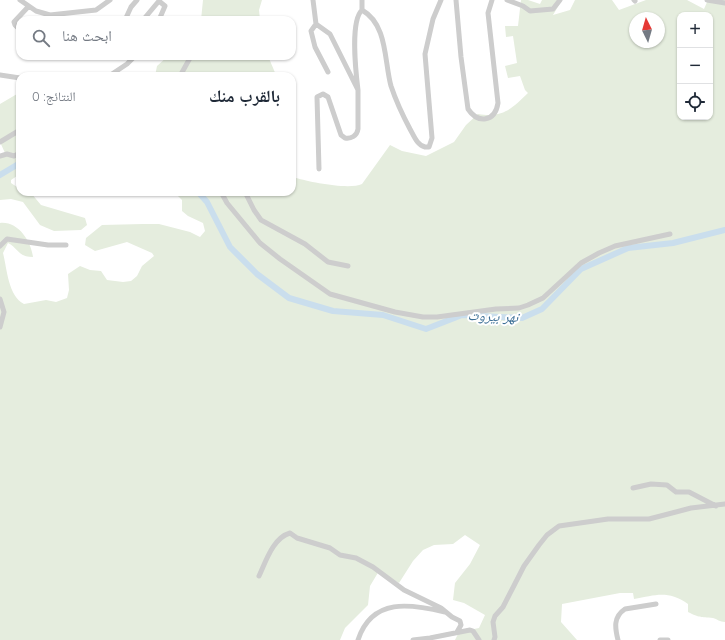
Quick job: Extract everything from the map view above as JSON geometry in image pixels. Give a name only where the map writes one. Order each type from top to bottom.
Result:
[{"type":"street","points":[[20,0],[40,14],[59,14],[96,10],[110,0]]},
{"type":"street","points":[[127,16],[131,7],[137,0]]},
{"type":"street","points":[[313,0],[316,12],[316,24],[311,31],[316,47],[328,72]]},
{"type":"street","points":[[319,169],[317,97],[324,94],[328,97],[342,135],[345,138],[350,138],[356,135],[358,130],[358,90],[355,37],[356,22],[362,10],[362,0]]},
{"type":"street","points":[[362,10],[366,12],[381,32],[387,71],[398,106],[419,144],[429,147],[432,138],[425,54],[433,19],[441,0]]},
{"type":"street","points":[[456,0],[460,57],[468,109],[472,115],[482,119],[492,116],[496,112],[498,103],[488,14],[492,0]]},
{"type":"street","points":[[507,0],[523,6],[530,11],[553,9],[560,0]]},
{"type":"street","points":[[707,0],[725,3]]},
{"type":"street","points":[[147,16],[160,1],[165,6],[161,16]]},
{"type":"street","points":[[20,16],[28,7]]},
{"type":"street","points":[[316,24],[330,34],[358,90]]},
{"type":"street","points":[[115,72],[131,60]]},
{"type":"street","points":[[182,72],[189,60]]},
{"type":"street","points":[[0,75],[16,77]]},
{"type":"street","points":[[0,142],[16,132]]},
{"type":"street","points":[[0,156],[7,154],[14,156],[16,155]]},
{"type":"street","points":[[224,196],[260,243],[330,294],[395,312],[423,316],[437,317],[496,309],[519,308],[542,298],[581,263],[599,253],[614,246],[670,234]]},
{"type":"street","points":[[247,196],[261,220],[305,244],[328,262],[348,266]]},
{"type":"street","points":[[0,246],[6,239],[48,245],[66,245]]},
{"type":"street","points":[[0,299],[4,312],[0,327]]},
{"type":"street","points":[[633,488],[650,484],[667,485],[676,492],[689,492],[717,506]]},
{"type":"street","points":[[494,640],[496,632],[493,622],[495,616],[503,607],[524,566],[547,535],[559,526],[608,519],[649,518],[691,508],[725,504]]},
{"type":"street","points":[[259,576],[270,553],[282,535],[290,533],[308,542],[330,548],[340,555],[356,558],[379,570],[404,590],[440,607],[461,622],[461,626],[457,632]]},
{"type":"street","points":[[358,640],[366,624],[385,609],[409,604],[446,612]]},
{"type":"street","points":[[618,640],[616,620],[621,612],[625,609],[656,604]]},
{"type":"street","points":[[413,640],[470,630],[473,631],[479,640]]},
{"type":"street","points":[[660,640],[668,640]]},
{"type":"green space","points":[[203,0],[262,0],[259,10],[260,16],[201,16]]},
{"type":"green space","points":[[521,0],[528,0],[540,4],[542,0],[562,0],[553,15],[570,10],[575,0],[612,0],[619,10],[646,0],[687,0],[704,9],[708,0],[725,0],[725,622],[713,618],[698,616],[688,612],[688,604],[668,595],[649,596],[634,599],[633,593],[620,593],[562,604],[561,622],[577,640],[455,640],[459,632],[479,628],[485,615],[464,603],[453,600],[455,583],[470,564],[480,545],[465,535],[453,544],[434,545],[423,550],[413,561],[399,583],[379,571],[370,586],[368,605],[345,628],[340,640],[0,640],[0,223],[7,223],[18,229],[30,245],[32,251],[33,257],[24,256],[8,243],[3,253],[11,288],[19,300],[24,304],[46,300],[56,302],[67,298],[69,290],[68,274],[80,266],[90,270],[101,271],[107,280],[123,282],[131,281],[137,276],[142,266],[154,256],[152,253],[127,242],[95,251],[85,245],[86,238],[102,225],[159,224],[190,232],[200,237],[205,231],[203,223],[188,216],[182,211],[182,200],[178,196],[296,196],[296,178],[329,185],[356,186],[362,184],[390,145],[402,151],[426,156],[454,142],[466,125],[478,114],[494,115],[512,108],[528,93],[525,90],[520,76],[508,78],[505,66],[517,63],[513,36],[506,37],[505,26],[518,26]]},
{"type":"green space","points":[[164,60],[270,60],[275,72],[156,72],[157,66]]},
{"type":"green space","points":[[16,95],[16,177],[11,180],[11,183],[16,186],[16,196],[34,196],[41,205],[85,218],[87,225],[81,230],[54,231],[40,225],[23,202],[11,199],[0,200],[0,157],[5,153],[0,142],[0,104]]},
{"type":"waterway","name":"نهر بيروت","points":[[0,175],[16,165]]},
{"type":"waterway","name":"نهر بيروت","points":[[202,196],[207,202],[230,247],[257,274],[289,298],[333,311],[383,315],[426,329],[462,315],[522,318],[542,309],[581,269],[628,248],[673,243],[725,230]]}]
